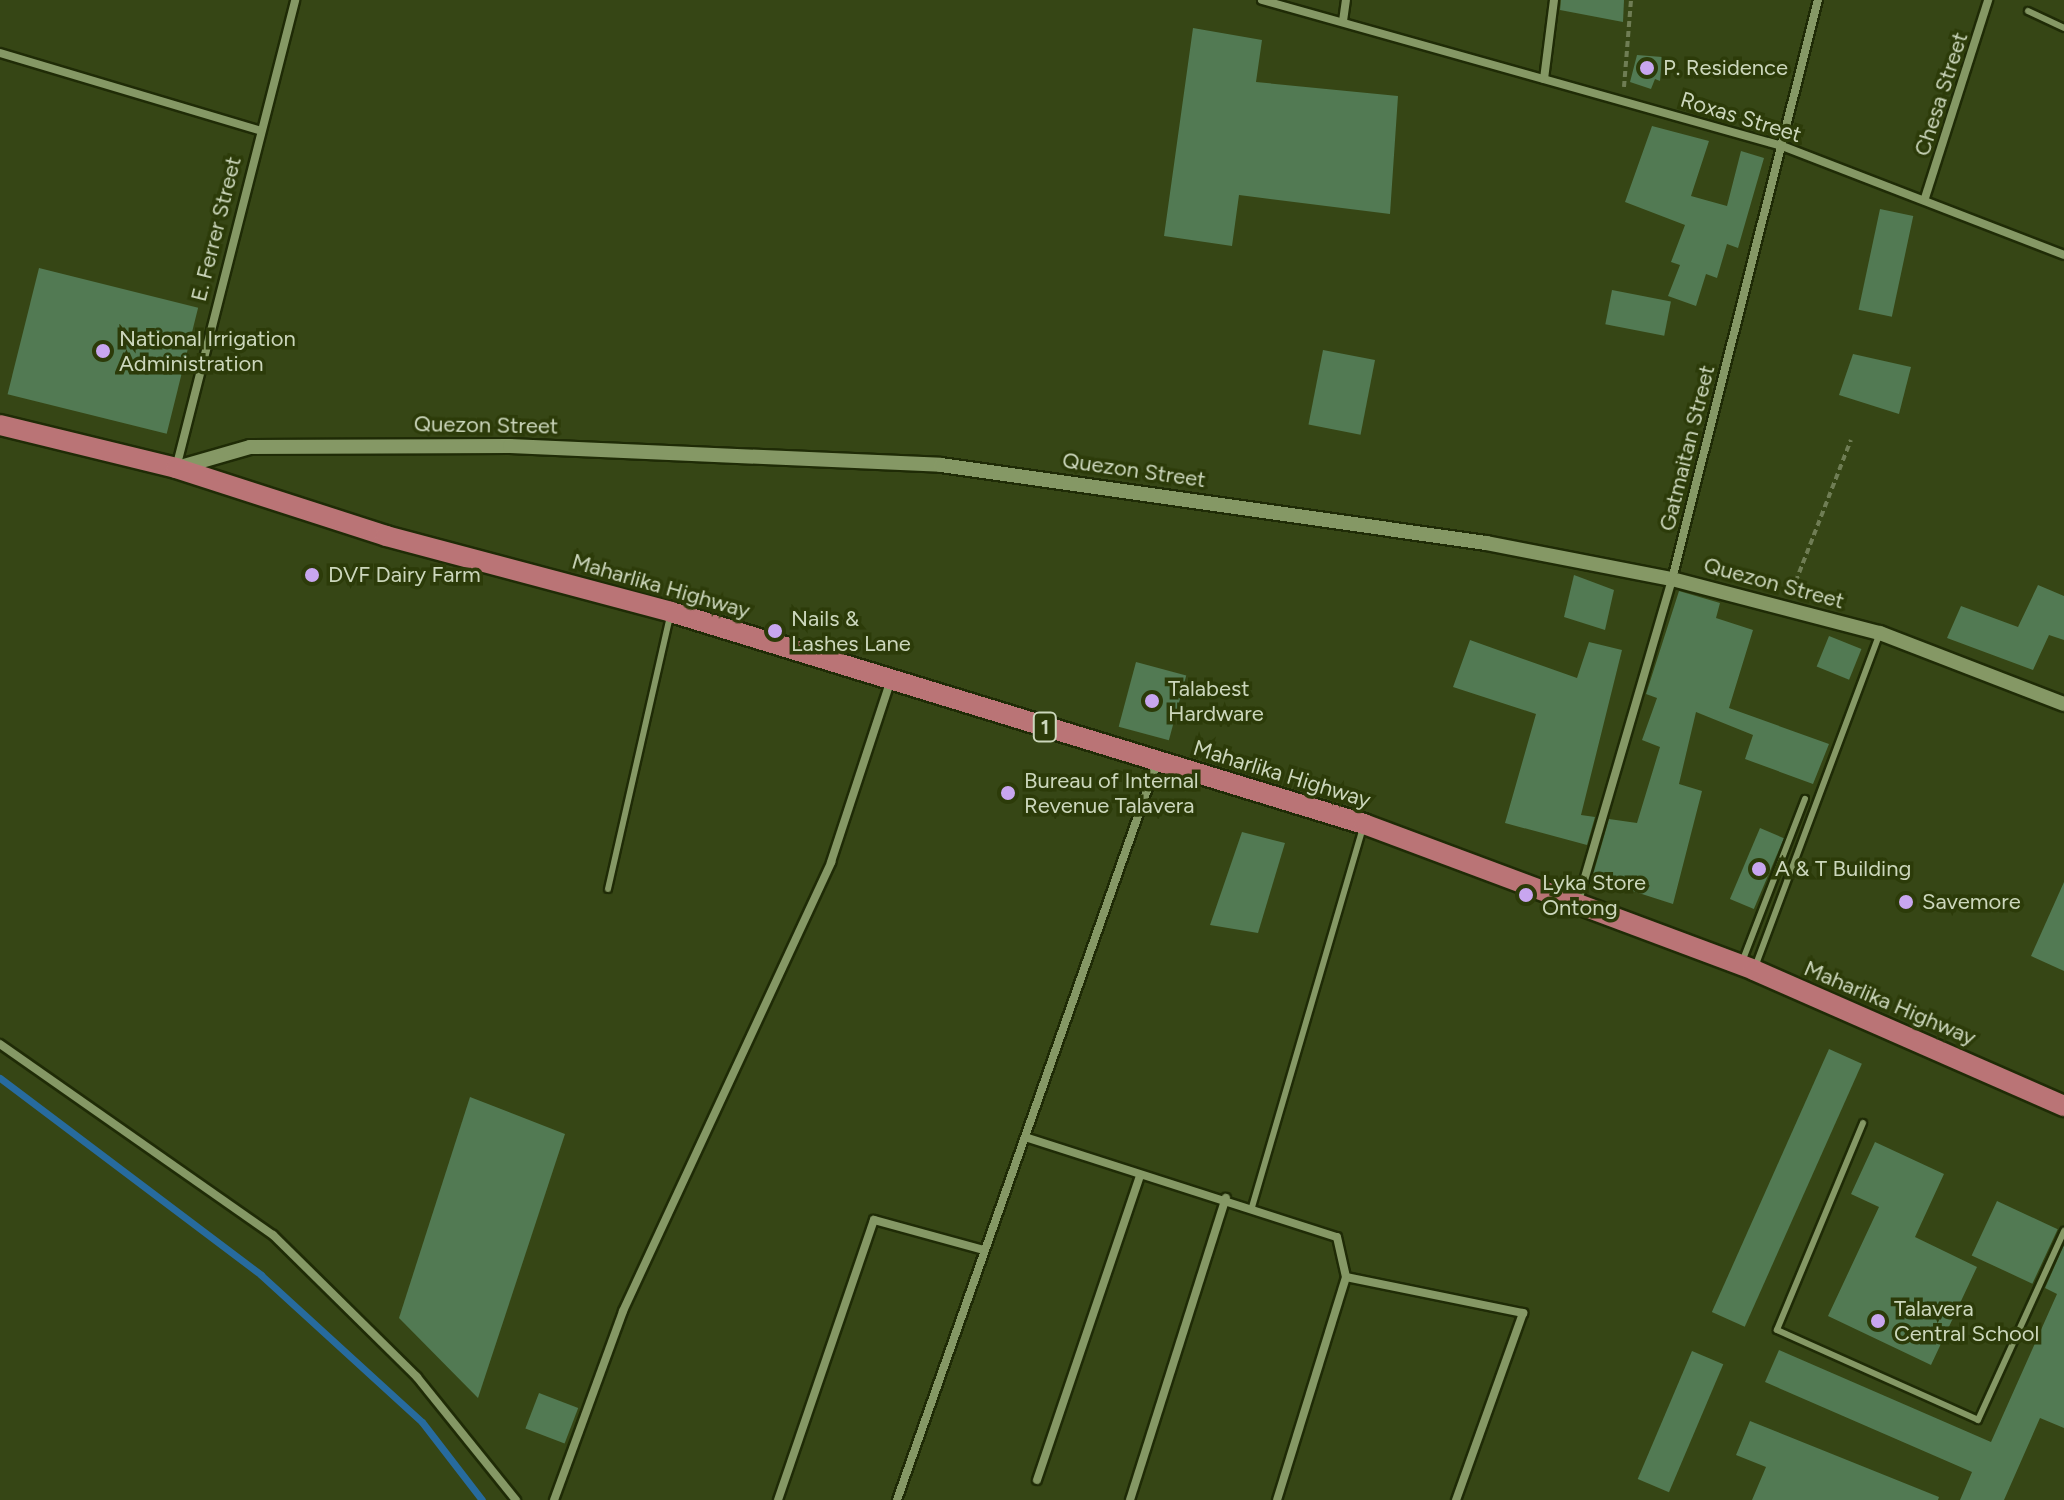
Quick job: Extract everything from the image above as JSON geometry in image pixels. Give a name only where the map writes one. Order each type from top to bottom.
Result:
[{"type":"main road","name":"Maharlika Highway","points":[[0,426],[176,468],[386,536],[671,612],[1364,824],[1578,901],[1747,968],[2064,1106]]},
{"type":"street","name":"E. Ferrer Street","points":[[176,468],[258,130],[295,0]]},
{"type":"street","name":"Roxas Street","points":[[1262,0],[1782,146],[1925,198],[2064,255]]},
{"type":"street","points":[[1343,21],[1346,0]]},
{"type":"street","points":[[1544,79],[1554,0]]},
{"type":"street","name":"Gatmaitan Street","points":[[1578,901],[1672,579],[1818,0]]},
{"type":"street","name":"Chesa Street","points":[[1925,198],[1988,0]]},
{"type":"street","points":[[0,53],[258,130]]},
{"type":"street","name":"Quezon Street","points":[[176,468],[250,447],[510,446],[941,465],[1486,543],[1672,579],[1880,633],[2064,704]]},
{"type":"street","points":[[554,1500],[623,1311],[831,862],[892,679]]},
{"type":"street","points":[[897,1500],[984,1250],[1028,1138],[1157,761]]},
{"type":"street","points":[[0,1044],[273,1235],[417,1377],[516,1500]]},
{"type":"street","points":[[1028,1138],[1140,1175],[1226,1198],[1337,1237],[1346,1277],[1277,1500]]},
{"type":"street","points":[[1037,1480],[1140,1175]]},
{"type":"street","points":[[1130,1500],[1226,1198]]},
{"type":"street","points":[[778,1500],[874,1220],[984,1250]]},
{"type":"street","points":[[1346,1277],[1523,1313],[1456,1500]]},
{"type":"lane","points":[[2028,11],[2064,28]]},
{"type":"lane","points":[[608,889],[671,612]]},
{"type":"lane","points":[[1747,968],[1880,633]]},
{"type":"lane","points":[[1747,968],[1805,799]]},
{"type":"lane","points":[[1252,1207],[1364,824]]},
{"type":"lane","points":[[1863,1123],[1777,1330],[1978,1420],[2064,1231]]},
{"type":"path","points":[[1623,101],[1631,0]]},
{"type":"path","points":[[1786,608],[1851,440]]},
{"type":"building","points":[[1561,0],[1624,0],[1623,22],[1560,10]]},
{"type":"building","points":[[1193,28],[1262,40],[1256,82],[1398,96],[1390,214],[1239,195],[1232,246],[1164,236]]},
{"type":"building","name":"P. Residence","points":[[1637,55],[1662,57],[1660,81],[1655,79],[1651,89],[1630,82]]},
{"type":"building","points":[[1652,126],[1709,141],[1691,196],[1727,206],[1741,151],[1764,158],[1738,248],[1727,244],[1717,278],[1706,274],[1696,306],[1668,296],[1680,265],[1671,262],[1685,225],[1625,202]]},
{"type":"building","points":[[1880,209],[1913,216],[1892,317],[1859,310]]},
{"type":"building","name":"National Irrigation Administration","points":[[39,268],[198,308],[167,434],[8,394]]},
{"type":"building","points":[[1612,290],[1671,301],[1664,336],[1605,324]]},
{"type":"building","points":[[1323,350],[1375,360],[1361,435],[1308,425]]},
{"type":"building","points":[[1853,354],[1911,367],[1899,414],[1839,395]]},
{"type":"building","points":[[1574,575],[1614,590],[1605,630],[1564,617]]},
{"type":"building","points":[[2038,585],[2064,596],[2064,640],[2049,635],[2033,670],[1947,638],[1961,606],[2018,627]]},
{"type":"building","points":[[1679,591],[1720,603],[1716,618],[1753,630],[1729,708],[1829,744],[1813,784],[1745,759],[1753,735],[1696,712],[1679,784],[1702,791],[1673,904],[1592,878],[1609,819],[1637,823],[1660,747],[1642,740],[1657,698],[1646,694]]},
{"type":"building","points":[[1829,636],[1861,649],[1849,680],[1817,667]]},
{"type":"building","points":[[1470,640],[1577,678],[1589,642],[1622,650],[1581,815],[1595,817],[1587,845],[1505,823],[1536,714],[1453,687]]},
{"type":"building","name":"Talabest Hardware","points":[[1136,662],[1186,675],[1169,740],[1119,727]]},
{"type":"building","name":"A & T Building","points":[[1760,828],[1784,838],[1754,909],[1730,899]]},
{"type":"building","points":[[1242,832],[1285,843],[1258,933],[1210,925]]},
{"type":"building","points":[[2064,882],[2064,971],[2031,956]]},
{"type":"building","points":[[1829,1049],[1862,1064],[1745,1327],[1712,1312]]},
{"type":"building","points":[[470,1097],[565,1134],[478,1398],[399,1318]]},
{"type":"building","points":[[1875,1142],[1944,1174],[1915,1237],[1977,1267],[1931,1365],[1828,1316],[1879,1207],[1851,1194]]},
{"type":"building","points":[[1997,1201],[2058,1229],[2032,1284],[1972,1255]]},
{"type":"building","points":[[2064,1245],[2064,1428],[2040,1418],[2004,1500],[1960,1500],[1972,1472],[1765,1382],[1779,1350],[1991,1442],[2057,1294],[2045,1288]]},
{"type":"building","points":[[1692,1351],[1723,1364],[1669,1492],[1638,1479]]},
{"type":"building","points":[[539,1393],[578,1408],[565,1444],[525,1428]]},
{"type":"building","points":[[1750,1421],[1939,1497],[1938,1500],[1752,1500],[1766,1467],[1736,1455]]},
{"type":"waterway","points":[[0,1078],[261,1275],[422,1422],[482,1500]]},
{"type":"place","name":"P. Residence","points":[[1647,68]]},
{"type":"place","name":"National Irrigation Administration","points":[[103,351]]},
{"type":"place","name":"DVF Dairy Farm","points":[[312,575]]},
{"type":"place","name":"Nails & Lashes Lane","points":[[775,631]]},
{"type":"place","name":"Talabest Hardware","points":[[1152,701]]},
{"type":"place","name":"Bureau of Internal Revenue Talavera","points":[[1008,793]]},
{"type":"place","name":"A & T Building","points":[[1759,869]]},
{"type":"place","name":"Lyka Store Ontong","points":[[1526,895]]},
{"type":"place","name":"Savemore","points":[[1906,902]]},
{"type":"place","name":"Talavera Central School","points":[[1878,1321]]}]
